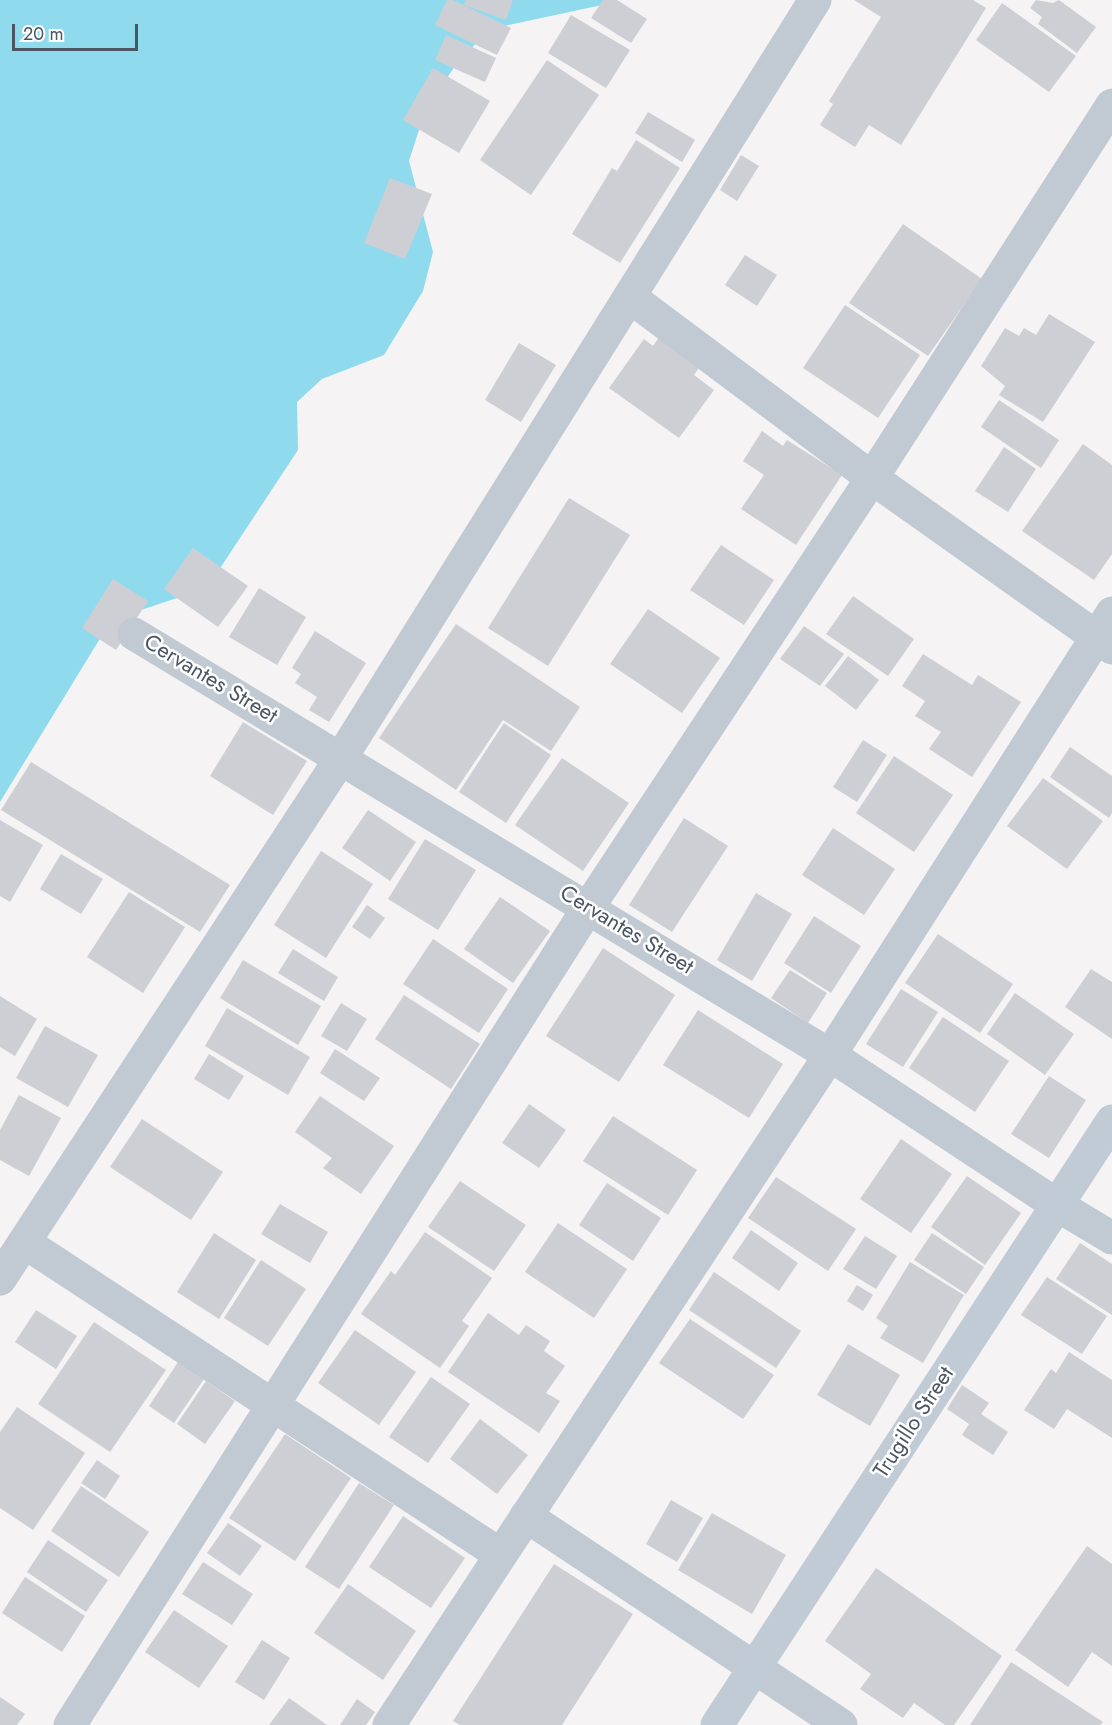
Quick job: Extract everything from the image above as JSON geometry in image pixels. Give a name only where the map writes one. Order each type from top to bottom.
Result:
[{"type":"street","points":[[0,1279],[341,758],[816,0]]},
{"type":"street","points":[[70,1725],[588,908],[872,478],[1112,105]]},
{"type":"street","points":[[389,1725],[1107,633],[872,478],[630,297]]},
{"type":"street","name":"Cervantes Street","points":[[134,634],[830,1055],[1057,1205],[1112,1238]]},
{"type":"street","name":"Trugillo Street","points":[[717,1725],[756,1669],[1112,1121]]},
{"type":"street","points":[[24,1242],[501,1555]]},
{"type":"street","points":[[526,1516],[841,1725]]},
{"type":"water","points":[[0,0],[612,0],[602,5],[490,29],[458,62],[426,108],[409,161],[433,252],[423,291],[384,355],[322,379],[297,402],[298,450],[207,588],[132,613],[104,632],[0,802]]},
{"type":"building","points":[[447,0],[453,0],[511,28],[497,55],[435,25]]},
{"type":"building","points":[[466,0],[513,0],[506,20],[464,5]]},
{"type":"building","points":[[603,0],[617,0],[647,19],[631,43],[591,18]]},
{"type":"building","points":[[854,0],[973,0],[986,8],[901,145],[869,125],[855,147],[820,125],[833,104],[829,101],[881,17]]},
{"type":"building","points":[[1036,0],[1053,3],[1059,0],[1096,27],[1077,53],[1038,24],[1042,17],[1030,8]]},
{"type":"building","points":[[1002,3],[1076,56],[1049,92],[976,40]]},
{"type":"building","points":[[571,15],[630,50],[606,88],[548,53]]},
{"type":"building","points":[[446,35],[496,58],[485,82],[435,60]]},
{"type":"building","points":[[547,60],[599,95],[531,195],[480,160]]},
{"type":"building","points":[[433,68],[490,101],[459,153],[403,120]]},
{"type":"building","points":[[648,112],[695,140],[682,162],[635,133]]},
{"type":"building","points":[[636,140],[680,168],[620,263],[572,234],[612,168],[617,171]]},
{"type":"building","points":[[741,155],[759,166],[737,201],[720,190]]},
{"type":"building","points":[[390,178],[432,194],[405,259],[364,243]]},
{"type":"building","points":[[903,224],[982,279],[928,356],[849,303]]},
{"type":"building","points":[[745,255],[777,275],[757,306],[725,285]]},
{"type":"building","points":[[845,305],[920,355],[878,418],[803,368]]},
{"type":"building","points":[[1049,314],[1095,342],[1043,422],[999,395],[1005,386],[981,366],[1005,328],[1019,336],[1024,328],[1036,335]]},
{"type":"building","points":[[662,333],[703,362],[694,375],[714,390],[679,438],[609,388],[644,339],[653,346]]},
{"type":"building","points":[[519,343],[556,365],[521,422],[485,400]]},
{"type":"building","points":[[999,400],[1059,440],[1041,468],[981,427]]},
{"type":"building","points":[[762,431],[783,446],[787,440],[842,475],[796,545],[741,509],[764,475],[743,461]]},
{"type":"building","points":[[1083,444],[1112,465],[1112,554],[1094,580],[1022,531]]},
{"type":"building","points":[[1004,447],[1036,469],[1008,512],[975,491]]},
{"type":"building","points":[[569,498],[630,535],[548,666],[488,628]]},
{"type":"building","points":[[721,545],[774,580],[744,625],[690,590]]},
{"type":"building","points":[[193,548],[248,586],[218,627],[164,589]]},
{"type":"building","points":[[113,579],[148,601],[116,650],[82,628]]},
{"type":"building","points":[[259,588],[306,617],[277,665],[229,637]]},
{"type":"building","points":[[853,596],[914,639],[888,676],[826,634]]},
{"type":"building","points":[[648,609],[720,658],[682,713],[610,664]]},
{"type":"building","points":[[456,624],[580,707],[551,751],[503,720],[456,790],[379,738]]},
{"type":"building","points":[[804,626],[844,654],[820,686],[780,659]]},
{"type":"building","points":[[315,631],[366,663],[329,722],[309,710],[317,697],[295,683],[301,674],[292,668]]},
{"type":"building","points":[[923,654],[972,685],[978,675],[1021,702],[972,777],[929,749],[941,732],[915,716],[925,701],[902,686]]},
{"type":"building","points":[[848,656],[879,680],[856,710],[825,686]]},
{"type":"building","points":[[243,722],[307,761],[273,815],[210,776]]},
{"type":"building","points":[[504,723],[551,755],[506,823],[459,792]]},
{"type":"building","points":[[863,740],[887,755],[857,802],[833,787]]},
{"type":"building","points":[[1070,747],[1112,776],[1112,813],[1109,818],[1050,777]]},
{"type":"building","points":[[894,756],[953,795],[914,852],[856,813]]},
{"type":"building","points":[[562,758],[629,803],[583,871],[515,825]]},
{"type":"building","points":[[31,762],[230,885],[200,932],[1,810]]},
{"type":"building","points":[[1043,778],[1103,821],[1067,869],[1007,826]]},
{"type":"building","points":[[368,810],[416,842],[390,881],[342,848]]},
{"type":"building","points":[[684,818],[728,846],[672,932],[629,905]]},
{"type":"building","points":[[0,820],[43,845],[10,902],[0,896]]},
{"type":"building","points":[[833,828],[895,869],[864,915],[802,875]]},
{"type":"building","points":[[425,839],[476,870],[438,930],[388,899]]},
{"type":"building","points":[[321,851],[373,884],[326,958],[274,925]]},
{"type":"building","points":[[61,854],[103,879],[81,914],[40,889]]},
{"type":"building","points":[[129,892],[185,927],[143,993],[87,957]]},
{"type":"building","points":[[756,893],[792,914],[752,981],[717,960]]},
{"type":"building","points":[[500,897],[550,931],[513,983],[464,949]]},
{"type":"building","points":[[367,905],[385,918],[370,939],[352,927]]},
{"type":"building","points":[[814,916],[861,946],[831,993],[784,963]]},
{"type":"building","points":[[938,934],[1013,984],[980,1033],[905,983]]},
{"type":"building","points":[[433,939],[508,989],[479,1033],[403,984]]},
{"type":"building","points":[[603,948],[675,995],[619,1082],[546,1036]]},
{"type":"building","points":[[293,949],[338,977],[324,1001],[278,973]]},
{"type":"building","points":[[243,960],[321,1006],[298,1045],[220,998]]},
{"type":"building","points":[[1091,969],[1112,982],[1112,1039],[1065,1007]]},
{"type":"building","points":[[790,970],[827,993],[808,1023],[771,998]]},
{"type":"building","points":[[901,989],[938,1012],[903,1067],[866,1044]]},
{"type":"building","points":[[1015,993],[1074,1034],[1045,1075],[987,1034]]},
{"type":"building","points":[[404,995],[480,1044],[451,1089],[375,1039]]},
{"type":"building","points":[[0,996],[37,1019],[15,1056],[0,1047]]},
{"type":"building","points":[[341,1003],[367,1019],[347,1051],[321,1036]]},
{"type":"building","points":[[227,1008],[310,1057],[288,1095],[205,1046]]},
{"type":"building","points":[[698,1010],[783,1064],[749,1118],[663,1065]]},
{"type":"building","points":[[943,1017],[1009,1061],[975,1112],[909,1068]]},
{"type":"building","points":[[45,1026],[98,1055],[68,1107],[16,1078]]},
{"type":"building","points":[[335,1049],[380,1078],[364,1101],[320,1073]]},
{"type":"building","points":[[209,1054],[244,1076],[229,1100],[194,1079]]},
{"type":"building","points":[[1049,1076],[1086,1100],[1049,1158],[1011,1134]]},
{"type":"building","points":[[19,1095],[61,1118],[29,1176],[0,1160],[0,1130]]},
{"type":"building","points":[[320,1096],[394,1146],[361,1194],[323,1168],[332,1158],[295,1132]]},
{"type":"building","points":[[529,1104],[566,1130],[539,1168],[502,1143]]},
{"type":"building","points":[[613,1116],[697,1170],[668,1215],[583,1161]]},
{"type":"building","points":[[142,1119],[223,1172],[191,1220],[110,1167]]},
{"type":"building","points":[[901,1139],[952,1174],[911,1233],[860,1199]]},
{"type":"building","points":[[967,1176],[1021,1213],[985,1265],[931,1227]]},
{"type":"building","points":[[776,1177],[856,1229],[828,1271],[748,1218]]},
{"type":"building","points":[[460,1181],[526,1225],[494,1271],[428,1227]]},
{"type":"building","points":[[607,1183],[661,1218],[633,1261],[579,1225]]},
{"type":"building","points":[[280,1204],[328,1232],[310,1263],[261,1234]]},
{"type":"building","points":[[558,1223],[627,1269],[594,1318],[525,1272]]},
{"type":"building","points":[[751,1230],[798,1263],[779,1291],[732,1258]]},
{"type":"building","points":[[425,1232],[492,1278],[462,1321],[469,1326],[440,1368],[361,1314],[391,1271],[395,1275]]},
{"type":"building","points":[[214,1233],[256,1260],[219,1319],[177,1292]]},
{"type":"building","points":[[932,1233],[984,1267],[966,1294],[914,1260]]},
{"type":"building","points":[[865,1236],[897,1256],[876,1289],[843,1269]]},
{"type":"building","points":[[1080,1243],[1112,1264],[1112,1315],[1056,1279]]},
{"type":"building","points":[[261,1260],[306,1289],[268,1346],[224,1318]]},
{"type":"building","points":[[910,1262],[964,1295],[923,1363],[880,1338],[888,1326],[876,1318]]},
{"type":"building","points":[[714,1272],[801,1331],[776,1368],[689,1310]]},
{"type":"building","points":[[1047,1277],[1107,1316],[1082,1354],[1021,1315]]},
{"type":"building","points":[[857,1285],[873,1295],[863,1311],[847,1301]]},
{"type":"building","points":[[36,1310],[77,1336],[56,1369],[15,1342]]},
{"type":"building","points":[[488,1313],[519,1335],[526,1325],[550,1341],[544,1351],[565,1366],[546,1393],[560,1401],[539,1433],[448,1372]]},
{"type":"building","points":[[690,1319],[774,1375],[743,1419],[659,1363]]},
{"type":"building","points":[[94,1322],[166,1370],[110,1452],[38,1404]]},
{"type":"building","points":[[355,1330],[416,1372],[379,1425],[318,1383]]},
{"type":"building","points":[[848,1344],[900,1375],[870,1426],[817,1395]]},
{"type":"building","points":[[1069,1352],[1112,1380],[1112,1438],[1067,1409],[1054,1429],[1024,1410],[1051,1369],[1056,1373]]},
{"type":"building","points":[[178,1362],[204,1379],[174,1423],[149,1406]]},
{"type":"building","points":[[431,1377],[470,1404],[428,1463],[389,1437]]},
{"type":"building","points":[[206,1381],[235,1401],[205,1444],[177,1424]]},
{"type":"building","points":[[962,1385],[989,1403],[981,1414],[1008,1432],[993,1455],[962,1435],[969,1424],[947,1409]]},
{"type":"building","points":[[17,1407],[85,1453],[33,1530],[0,1508],[0,1432]]},
{"type":"building","points":[[480,1419],[528,1455],[497,1494],[450,1459]]},
{"type":"building","points":[[285,1434],[351,1478],[295,1561],[229,1518]]},
{"type":"building","points":[[97,1460],[120,1476],[105,1499],[81,1483]]},
{"type":"building","points":[[359,1483],[394,1505],[339,1589],[305,1567]]},
{"type":"building","points":[[81,1486],[149,1532],[119,1577],[51,1531]]},
{"type":"building","points":[[671,1500],[703,1518],[677,1562],[646,1544]]},
{"type":"building","points":[[712,1513],[786,1555],[752,1614],[678,1570]]},
{"type":"building","points":[[403,1516],[465,1558],[431,1608],[369,1567]]},
{"type":"building","points":[[228,1523],[262,1546],[240,1576],[207,1553]]},
{"type":"building","points":[[48,1540],[108,1580],[86,1612],[27,1572]]},
{"type":"building","points":[[1087,1546],[1112,1564],[1112,1666],[1092,1652],[1068,1687],[1015,1650]]},
{"type":"building","points":[[203,1562],[253,1594],[232,1625],[182,1594]]},
{"type":"building","points":[[554,1564],[633,1614],[562,1725],[460,1725],[453,1721]]},
{"type":"building","points":[[876,1568],[1002,1656],[954,1725],[945,1725],[914,1703],[903,1718],[860,1689],[871,1674],[825,1641]]},
{"type":"building","points":[[25,1577],[85,1616],[62,1652],[2,1613]]},
{"type":"building","points":[[348,1584],[416,1631],[383,1680],[314,1633]]},
{"type":"building","points":[[174,1610],[228,1646],[199,1688],[145,1652]]},
{"type":"building","points":[[262,1640],[290,1658],[264,1700],[235,1682]]},
{"type":"building","points":[[1011,1662],[1103,1722],[1100,1725],[970,1725]]},
{"type":"building","points":[[0,1697],[25,1714],[17,1725],[0,1725]]},
{"type":"building","points":[[289,1698],[327,1725],[269,1725]]},
{"type":"building","points":[[357,1699],[375,1712],[366,1725],[340,1725]]}]
